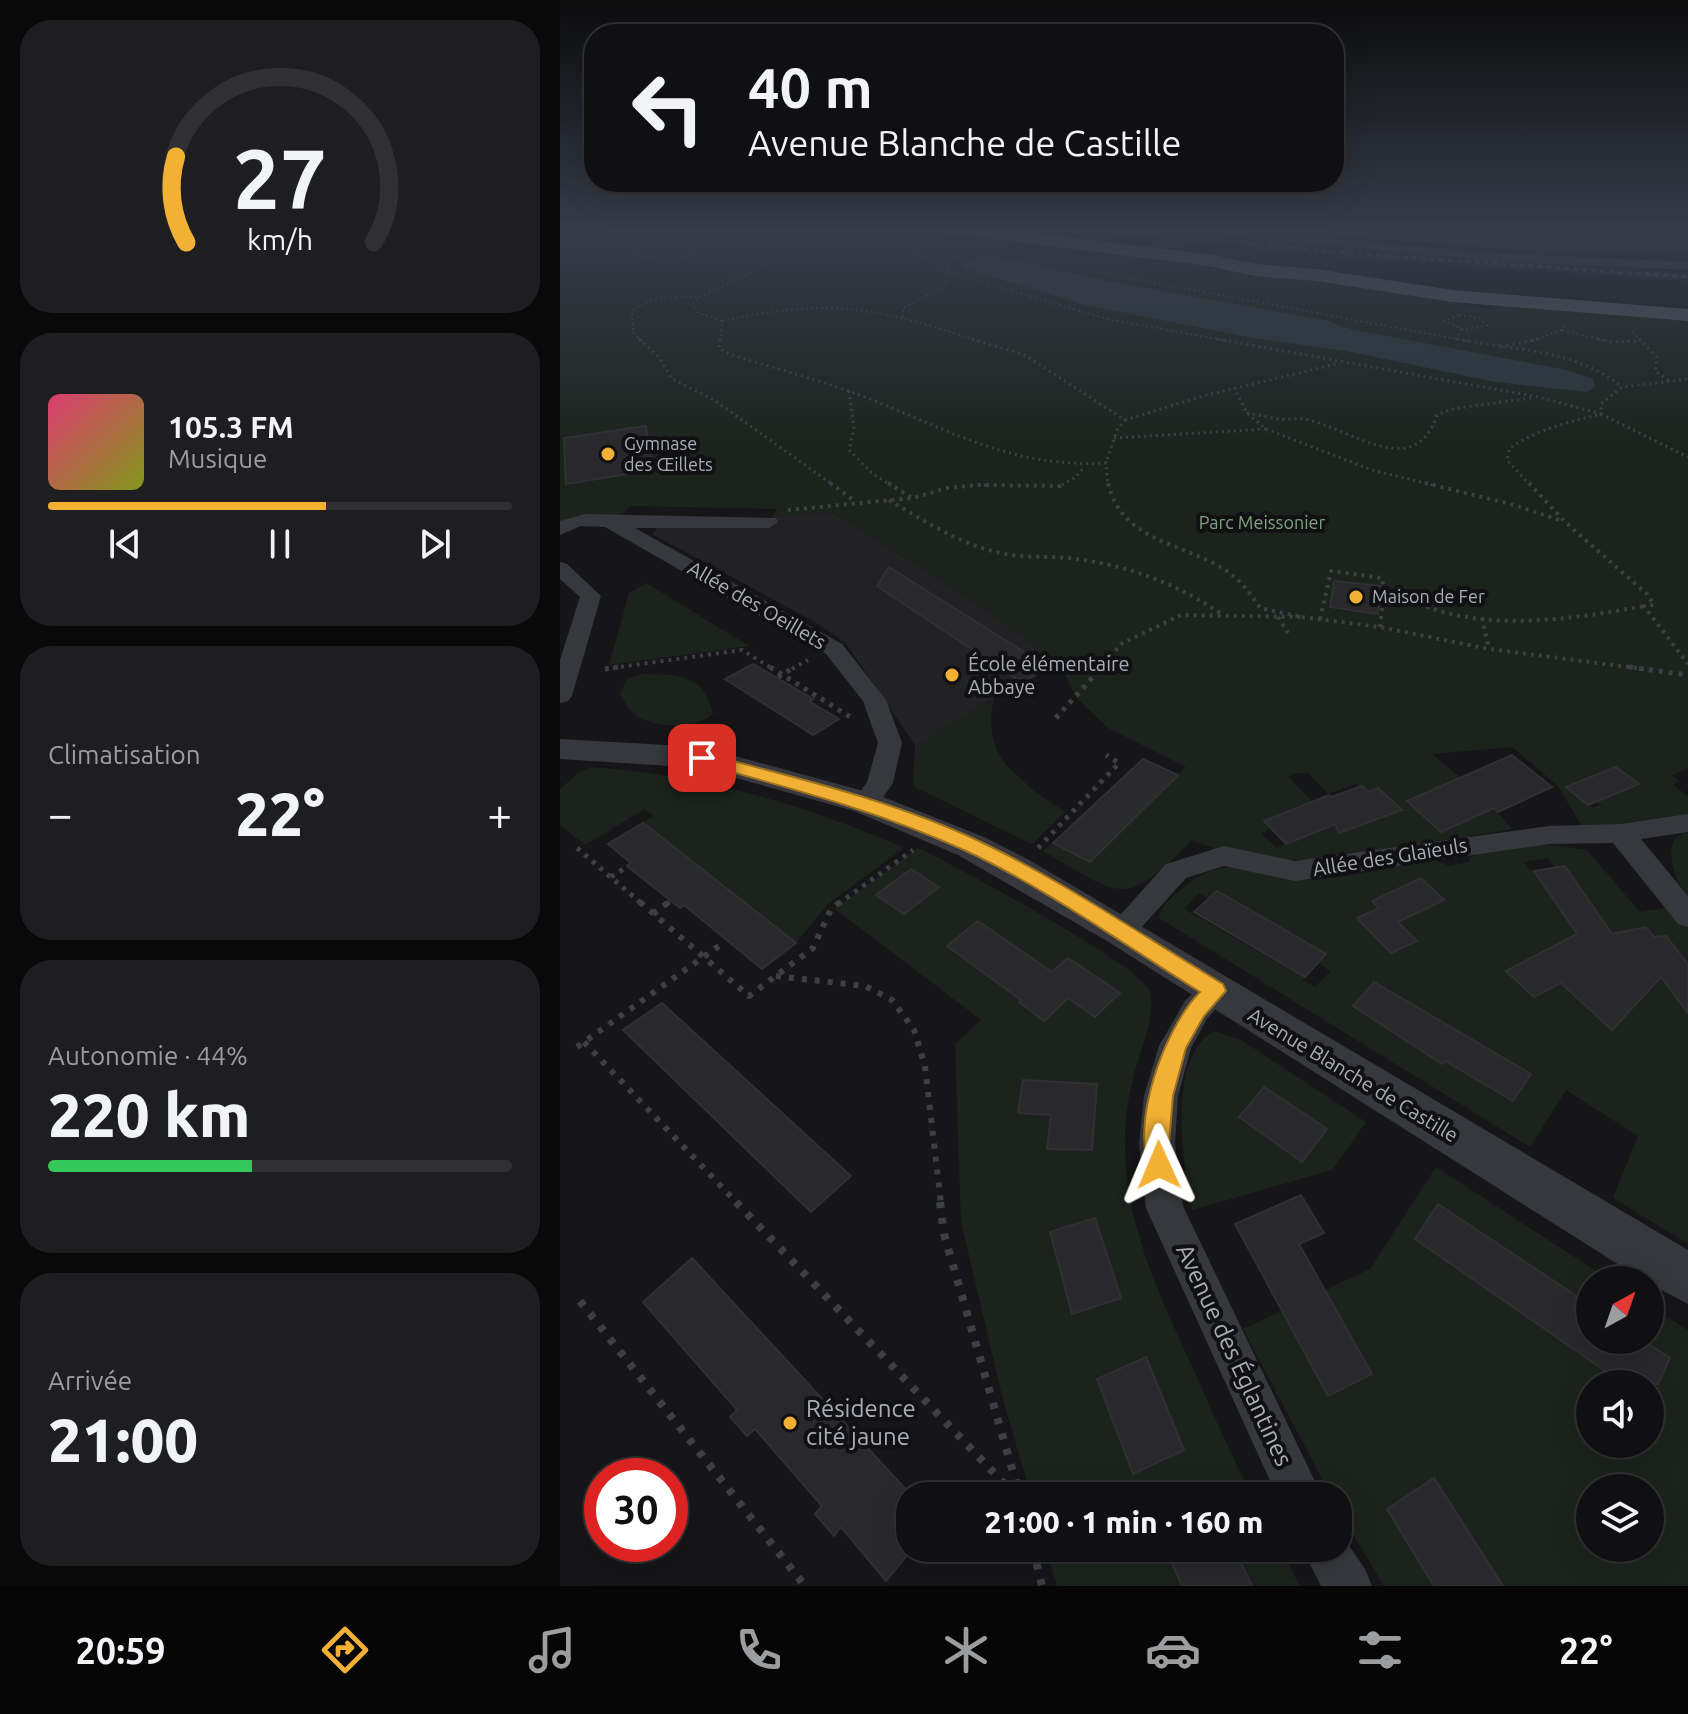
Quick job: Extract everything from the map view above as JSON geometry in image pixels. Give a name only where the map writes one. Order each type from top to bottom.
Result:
[{"type":"main road","points":[[1527,301],[1688,312]]},
{"type":"main road","points":[[1568,301],[1688,312]]},
{"type":"street","name":"Allée des Oeillets","points":[[560,529],[571,522],[594,519],[611,522],[772,518]]},
{"type":"street","name":"Allée des Oeillets","points":[[611,522],[834,649],[874,700],[890,743],[880,783],[866,803]]},
{"type":"street","points":[[560,568],[591,596],[560,696]]},
{"type":"street","name":"Avenue Blanche de Castille","points":[[560,749],[702,758],[866,803],[971,846],[1121,931],[1688,1279]]},
{"type":"street","name":"Allée des Glaïeuls","points":[[1121,931],[1176,871],[1224,856],[1295,871],[1549,835],[1620,833],[1688,823]]},
{"type":"street","points":[[1620,833],[1688,916]]},
{"type":"street","name":"Avenue des Églantines","points":[[1215,991],[1196,1010],[1175,1046],[1161,1096],[1157,1144],[1165,1208],[1293,1482]]},
{"type":"street","points":[[1333,1562],[1348,1586]]},
{"type":"path","points":[[654,301],[639,304],[632,311],[633,333],[658,356],[672,379],[714,400],[856,502]]},
{"type":"path","points":[[696,301],[693,305],[697,312],[722,321],[770,311],[819,309],[861,310],[903,318],[1025,355],[1125,420]]},
{"type":"path","points":[[903,318],[903,308],[916,301]]},
{"type":"path","points":[[1046,301],[1107,319],[1539,397],[1601,414],[1688,457]]},
{"type":"path","points":[[1254,301],[1592,367],[1622,387]]},
{"type":"path","points":[[1562,330],[1568,320]]},
{"type":"path","points":[[722,321],[719,348],[729,354],[849,390],[967,442],[1018,459],[1085,466],[1106,463]]},
{"type":"path","points":[[1628,326],[1657,357],[1655,371],[1672,382]]},
{"type":"path","points":[[1457,339],[1461,329]]},
{"type":"path","points":[[1501,347],[1526,343],[1562,330],[1611,342],[1639,341]]},
{"type":"path","points":[[1341,362],[1234,388],[1125,420],[1114,438],[1106,463],[1105,486],[1119,511],[1156,542],[1218,566],[1245,585],[1260,608],[1380,627],[1489,649],[1688,675]]},
{"type":"path","points":[[1601,414],[1601,404],[1622,387],[1688,379]]},
{"type":"path","points":[[1234,388],[1247,413],[1266,429],[1372,470],[1514,505],[1564,521]]},
{"type":"path","points":[[849,390],[853,434],[849,450],[873,474],[913,498]]},
{"type":"path","points":[[1247,413],[1280,419],[1307,419],[1373,444],[1399,449],[1416,446],[1430,436],[1437,415],[1451,409],[1539,397]]},
{"type":"path","points":[[1384,592],[1459,616],[1533,622],[1589,617],[1654,605],[1647,594],[1564,521],[1507,460],[1510,448],[1526,437],[1601,414]]},
{"type":"path","points":[[1114,438],[1266,429]]},
{"type":"path","points":[[772,518],[856,502],[913,498],[947,488],[979,485],[1060,486],[1076,477],[1085,466]]},
{"type":"path","points":[[889,500],[942,530],[1001,554],[1072,559],[1152,577],[1196,595],[1225,617]]},
{"type":"path","points":[[1320,619],[1331,571],[1382,578],[1384,592],[1380,627]]},
{"type":"path","points":[[1644,606],[1688,664]]},
{"type":"path","points":[[1056,718],[1077,698],[1121,644],[1181,615],[1302,617]]},
{"type":"path","points":[[1278,617],[1288,633]]},
{"type":"path","points":[[1482,618],[1489,649]]},
{"type":"path","points":[[605,669],[742,650],[810,695],[862,723]]},
{"type":"path","points":[[780,676],[809,659]]},
{"type":"path","points":[[1032,854],[1119,763],[1106,755]]},
{"type":"path","points":[[577,848],[749,996],[813,948],[831,909],[924,842]]},
{"type":"path","points":[[611,877],[628,866]]},
{"type":"path","points":[[653,914],[671,901]]},
{"type":"path","points":[[723,943],[580,1045],[1004,1482]]},
{"type":"path","points":[[776,976],[865,986],[892,1000],[906,1015],[914,1030],[925,1066],[944,1234],[1014,1482]]},
{"type":"path","points":[[580,1301],[805,1586]]},
{"type":"path","points":[[1036,1562],[1042,1586]]},
{"type":"shaded area","points":[[1072,301],[1218,301],[1567,370],[1593,379],[1595,387],[1587,392],[1495,382],[1347,351],[1259,339]]},
{"type":"shaded area","name":"École élémentaire Abbaye","points":[[832,512],[952,587],[1058,661],[994,697],[990,717],[991,742],[1006,765],[1035,792],[1065,812],[1032,844],[913,786],[915,745],[845,642],[813,621],[652,534],[660,525],[766,527],[773,516]]},
{"type":"green space","name":"Parc Meissonier","points":[[560,301],[1452,301],[1474,308],[1500,305],[1688,318],[1688,768],[1672,775],[1680,781],[1673,785],[1688,796],[1688,815],[1583,828],[1558,786],[1512,747],[1433,754],[1494,808],[1512,829],[1392,851],[1310,860],[1270,859],[1231,853],[1192,840],[1151,878],[1135,887],[1121,889],[1107,886],[1043,851],[1053,843],[1091,862],[1186,767],[1108,728],[1077,698],[1058,661],[952,587],[832,512],[773,516],[777,509],[630,506],[620,517],[560,522]],"holes":[[[1616,767],[1638,783],[1596,801],[1600,805],[1593,808],[1574,794],[1575,783]],[[1308,773],[1328,794],[1355,784],[1368,792],[1379,788],[1394,803],[1331,821],[1283,841],[1285,844],[1276,848],[1261,833],[1271,828],[1264,820],[1312,801],[1288,777]]]},
{"type":"green space","points":[[646,583],[749,646],[609,665],[629,593]]},
{"type":"green space","points":[[640,674],[677,676],[695,683],[709,700],[713,714],[696,723],[675,726],[644,720],[635,715],[620,694],[627,679]]},
{"type":"green space","points":[[994,697],[991,719],[998,753],[1019,779],[1065,812],[1032,844],[913,786],[916,745]]},
{"type":"green space","points":[[592,767],[673,777],[752,794],[829,818],[904,848],[827,905],[796,943],[643,823],[653,816],[645,809],[585,845],[560,825],[560,789],[578,773]]},
{"type":"green space","points":[[1688,833],[1688,897],[1677,877],[1671,855],[1674,840]]},
{"type":"green space","points":[[1536,843],[1587,850],[1640,912],[1672,907],[1688,928],[1688,964],[1666,936],[1635,942],[1688,1013],[1688,1244],[1613,1198],[1638,1136],[1566,1090],[1530,1147],[1159,918],[1173,896],[1198,877],[1215,870],[1246,869],[1295,879],[1315,879],[1435,860],[1449,866],[1470,862],[1476,854]],"holes":[[[1548,858],[1555,868],[1565,916],[1524,862]],[[1421,878],[1444,900],[1398,922],[1416,940],[1397,950],[1379,931],[1357,918],[1379,908],[1372,900]],[[1217,891],[1325,954],[1318,963],[1331,971],[1315,987],[1303,980],[1305,978],[1184,909],[1199,893],[1209,899]],[[1555,945],[1628,1012],[1613,1030],[1561,983],[1534,997],[1506,971]],[[1374,982],[1530,1074],[1445,1061],[1441,1063],[1354,1006]]]},
{"type":"green space","points":[[918,848],[1081,938],[1138,977],[1149,990],[1149,1023],[1135,1069],[1126,1116],[1126,1170],[1130,1201],[1158,1290],[1245,1482],[1027,1482],[1002,1396],[961,1222],[955,1044],[981,1020],[835,909]],"holes":[[[911,869],[938,887],[904,914],[877,894]],[[1068,958],[1120,993],[1095,1017],[1068,998],[1044,1020],[1020,1002]],[[1097,1084],[1092,1150],[1047,1149],[1051,1115]],[[1095,1219],[1121,1298],[1073,1314],[1050,1232]],[[1146,1358],[1184,1450],[1133,1474]]]},
{"type":"green space","points":[[1215,1031],[1241,1040],[1366,1122],[1332,1170],[1192,1210],[1182,1141],[1182,1113],[1189,1063],[1200,1044]],"holes":[[[1264,1087],[1327,1129],[1303,1161],[1239,1117]]]},
{"type":"green space","points":[[1436,1167],[1588,1266],[1576,1266],[1576,1313],[1562,1340],[1576,1350],[1576,1354],[1582,1354],[1604,1370],[1576,1370],[1576,1458],[1664,1458],[1664,1371],[1670,1358],[1664,1354],[1664,1315],[1688,1330],[1688,1586],[1494,1586],[1500,1581],[1433,1479],[1434,1586],[1384,1586],[1352,1532],[1352,1482],[1324,1482],[1243,1329],[1282,1311],[1328,1396],[1372,1375],[1325,1290],[1370,1269]],"holes":[[[1439,1204],[1556,1282],[1535,1323],[1415,1239]]]},
{"type":"green space","points":[[1050,1562],[1171,1562],[1182,1586],[1057,1586]]},
{"type":"green space","points":[[1241,1562],[1287,1562],[1300,1586],[1252,1586]]},
{"type":"building","name":"Gymnase des Œillets","points":[[646,426],[653,470],[566,484],[564,438]]},
{"type":"building","points":[[889,567],[1048,668],[1022,683],[877,586]]},
{"type":"building","name":"Maison de Fer","points":[[1334,581],[1381,586],[1378,614],[1330,607]]},
{"type":"building","points":[[753,664],[813,699],[809,701],[839,719],[813,735],[725,679]]},
{"type":"building","points":[[1512,755],[1552,787],[1498,812],[1494,808],[1441,832],[1407,801]]},
{"type":"building","points":[[1143,759],[1178,775],[1090,862],[1053,843]]},
{"type":"building","points":[[1616,767],[1639,784],[1588,805],[1566,787]]},
{"type":"building","points":[[1362,786],[1368,792],[1378,788],[1402,810],[1339,833],[1335,824],[1286,844],[1264,821],[1329,795],[1331,797]]},
{"type":"building","points":[[643,823],[796,943],[762,969],[684,905],[680,908],[627,866],[631,863],[608,844]]},
{"type":"building","points":[[1565,866],[1612,934],[1646,927],[1654,937],[1666,936],[1688,964],[1688,1013],[1661,977],[1612,1030],[1561,983],[1534,997],[1506,971],[1577,934],[1534,871]]},
{"type":"building","points":[[911,869],[939,887],[904,914],[876,895]]},
{"type":"building","points":[[1421,878],[1444,900],[1398,922],[1417,941],[1391,953],[1357,918],[1379,908],[1372,901]]},
{"type":"building","points":[[1217,891],[1326,954],[1305,977],[1194,912]]},
{"type":"building","points":[[978,921],[1052,972],[1068,958],[1120,993],[1095,1017],[1068,998],[1044,1021],[1019,1002],[1021,1000],[947,946]]},
{"type":"building","points":[[1374,982],[1531,1074],[1513,1101],[1445,1061],[1442,1064],[1353,1006]]},
{"type":"building","points":[[662,1003],[851,1176],[811,1212],[623,1030]]},
{"type":"building","points":[[1023,1080],[1097,1084],[1092,1150],[1047,1149],[1051,1115],[1018,1113]]},
{"type":"building","points":[[1264,1087],[1327,1129],[1302,1162],[1239,1117]]},
{"type":"building","points":[[1301,1195],[1324,1233],[1299,1244],[1372,1374],[1328,1396],[1235,1224]]},
{"type":"building","points":[[1438,1204],[1576,1296],[1576,1351],[1415,1239]]},
{"type":"building","points":[[1095,1218],[1121,1298],[1072,1314],[1050,1232]]},
{"type":"building","name":"Résidence cité jaune","points":[[692,1258],[899,1482],[896,1482],[896,1562],[902,1562],[886,1581],[841,1527],[834,1536],[815,1514],[822,1506],[755,1429],[747,1436],[730,1417],[737,1410],[643,1302]]},
{"type":"building","points":[[1581,1354],[1664,1354],[1670,1358],[1664,1371],[1604,1370]]},
{"type":"building","points":[[1146,1357],[1184,1450],[1133,1474],[1097,1379]]},
{"type":"building","points":[[1434,1478],[1503,1586],[1434,1586],[1387,1509]]},
{"type":"building","points":[[1171,1562],[1241,1562],[1252,1586],[1182,1586]]},
{"type":"place","name":"Gymnase des Œillets","points":[[608,454]]},
{"type":"place","name":"Maison de Fer","points":[[1356,597]]},
{"type":"place","name":"École élémentaire Abbaye","points":[[952,675]]},
{"type":"place","name":"Résidence cité jaune","points":[[790,1423]]},
{"type":"route","points":[[702,758],[866,803],[971,846],[1121,931],[1215,991],[1196,1010],[1175,1046],[1161,1096],[1157,1144],[1159,1165]]}]
